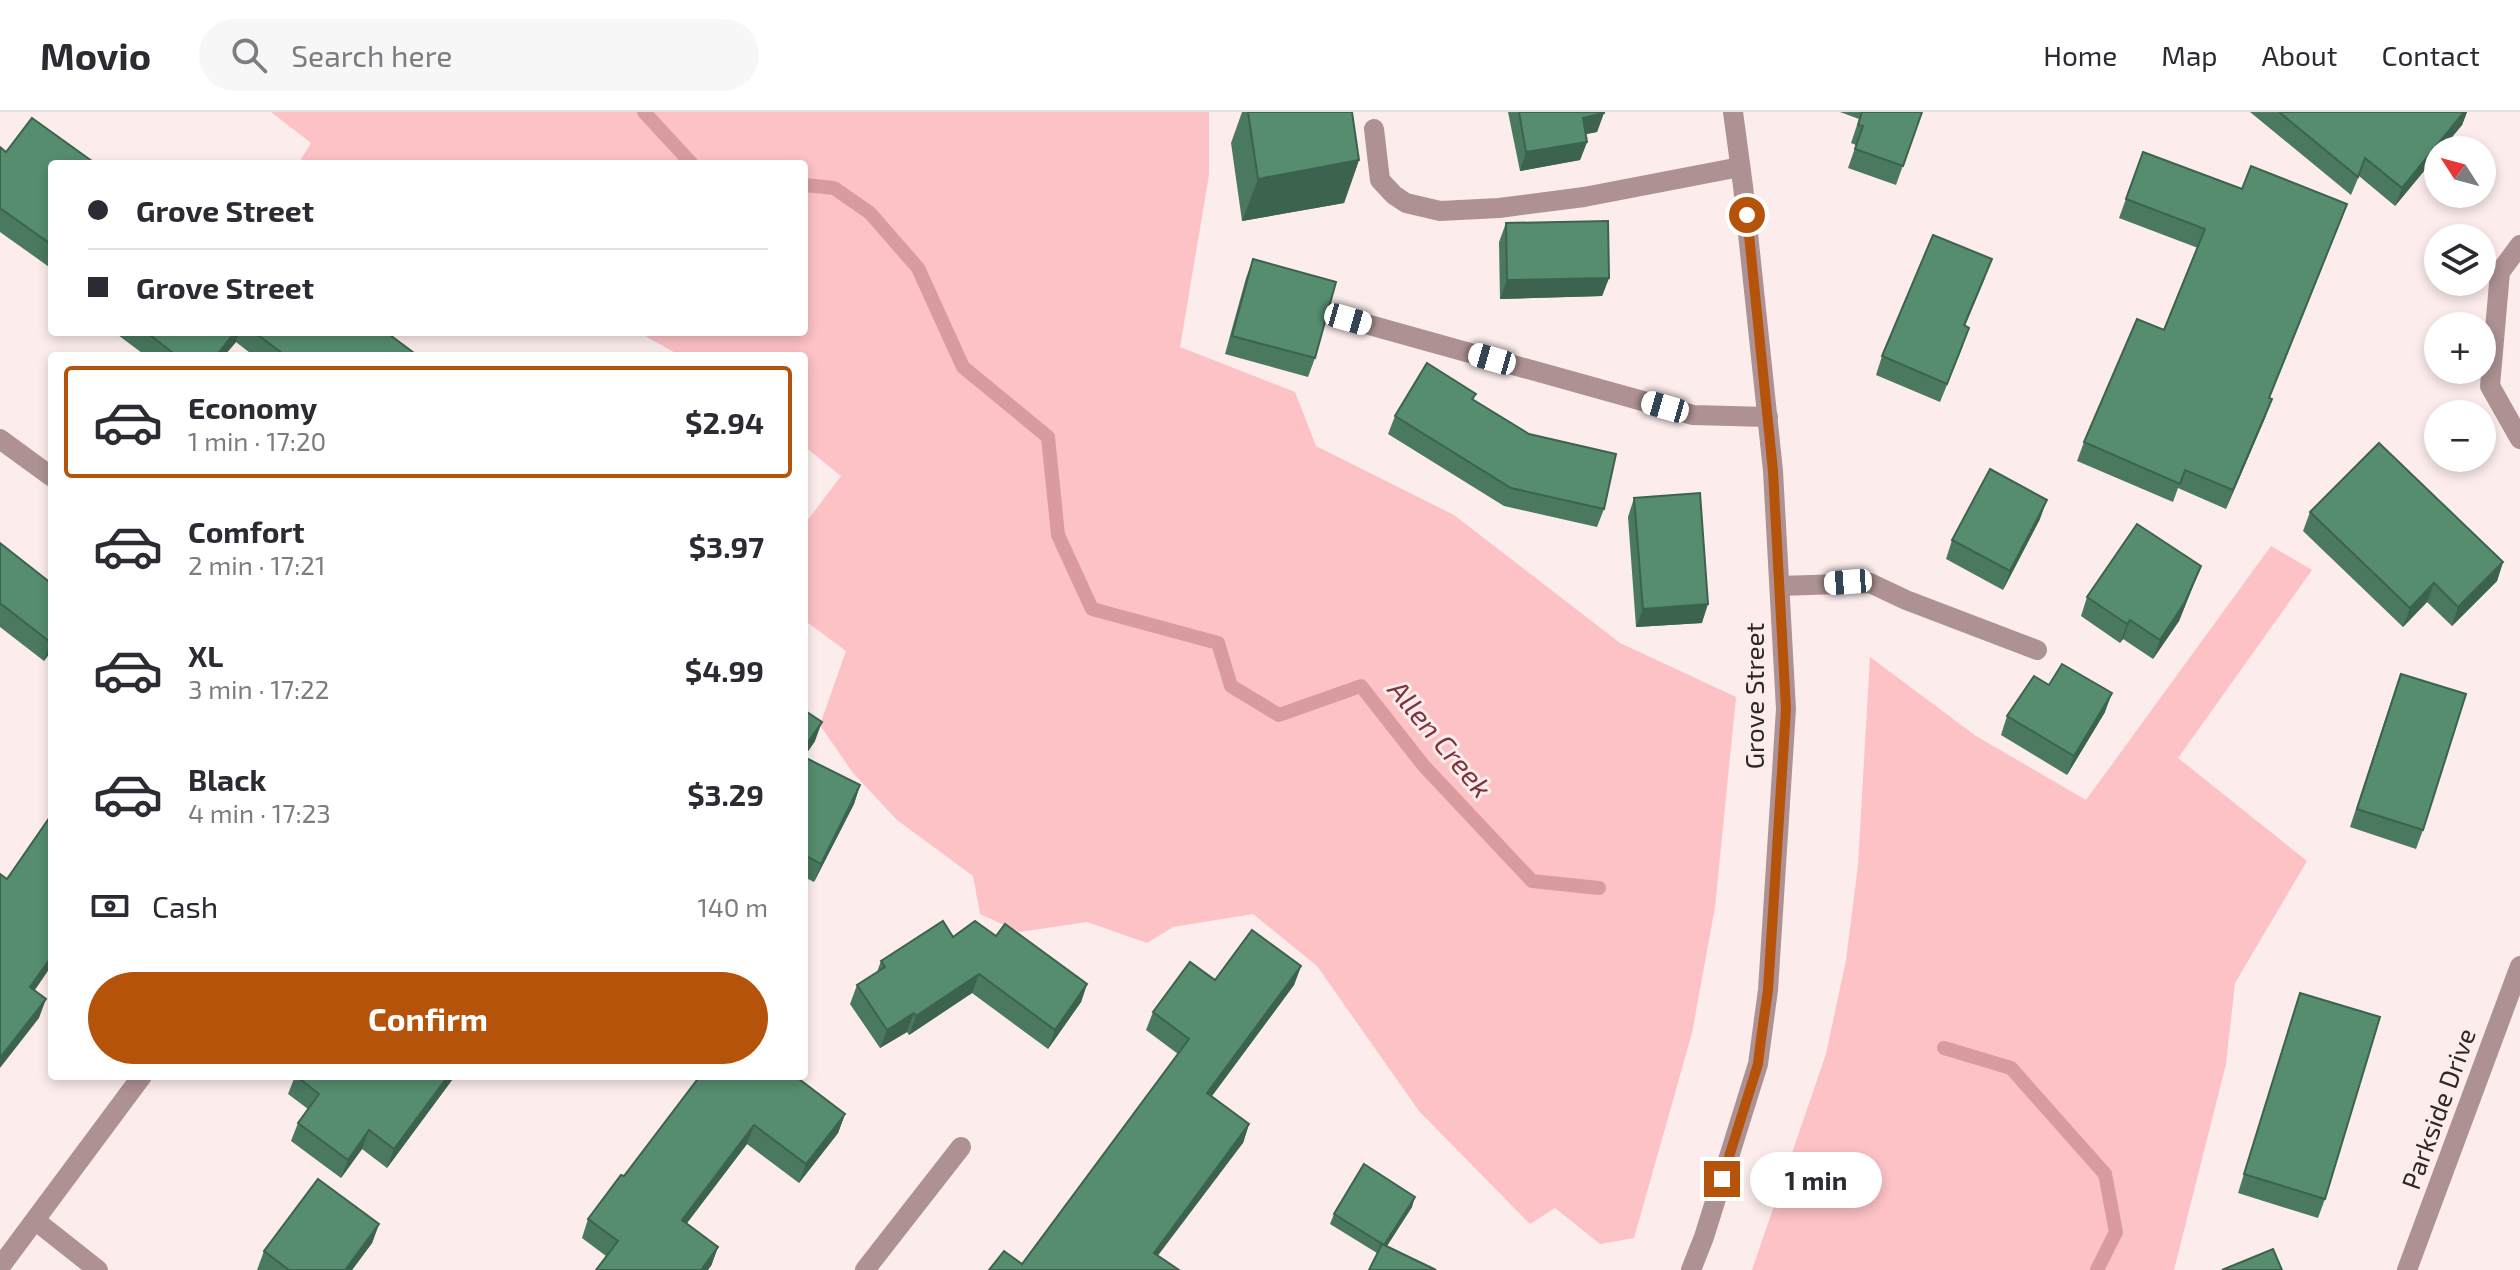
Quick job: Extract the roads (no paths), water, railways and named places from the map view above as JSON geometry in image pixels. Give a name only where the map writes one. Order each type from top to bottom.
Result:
[{"type":"street","name":"Grove Street","points":[[1691,1270],[1758,1064],[1764,1020],[1786,709],[1768,417],[1733,112]]},
{"type":"street","points":[[1374,129],[1380,180],[1406,203],[1440,211],[1499,208],[1584,197],[1740,167]]},
{"type":"street","points":[[2520,245],[2500,272],[2490,386],[2520,439]]},
{"type":"street","points":[[1348,319],[1693,415],[1768,417]]},
{"type":"street","points":[[0,439],[48,474]]},
{"type":"street","points":[[1780,586],[1870,583],[2037,650]]},
{"type":"street","name":"Parkside Drive","points":[[2407,1270],[2520,966]]},
{"type":"street","points":[[0,1267],[139,1080]]},
{"type":"street","points":[[865,1270],[961,1147]]},
{"type":"street","points":[[36,1221],[98,1270]]},
{"type":"waterway","name":"Allen Creek","points":[[644,112],[688,160]]},
{"type":"waterway","name":"Allen Creek","points":[[808,185],[834,188],[870,213],[918,268],[963,367],[1048,437],[1058,535],[1092,609],[1218,643],[1231,686],[1279,715],[1361,686],[1424,766],[1532,881],[1599,888]]},
{"type":"waterway","name":"Allen Creek","points":[[1944,1048],[2011,1068],[2105,1174],[2116,1232],[2097,1270]]}]
